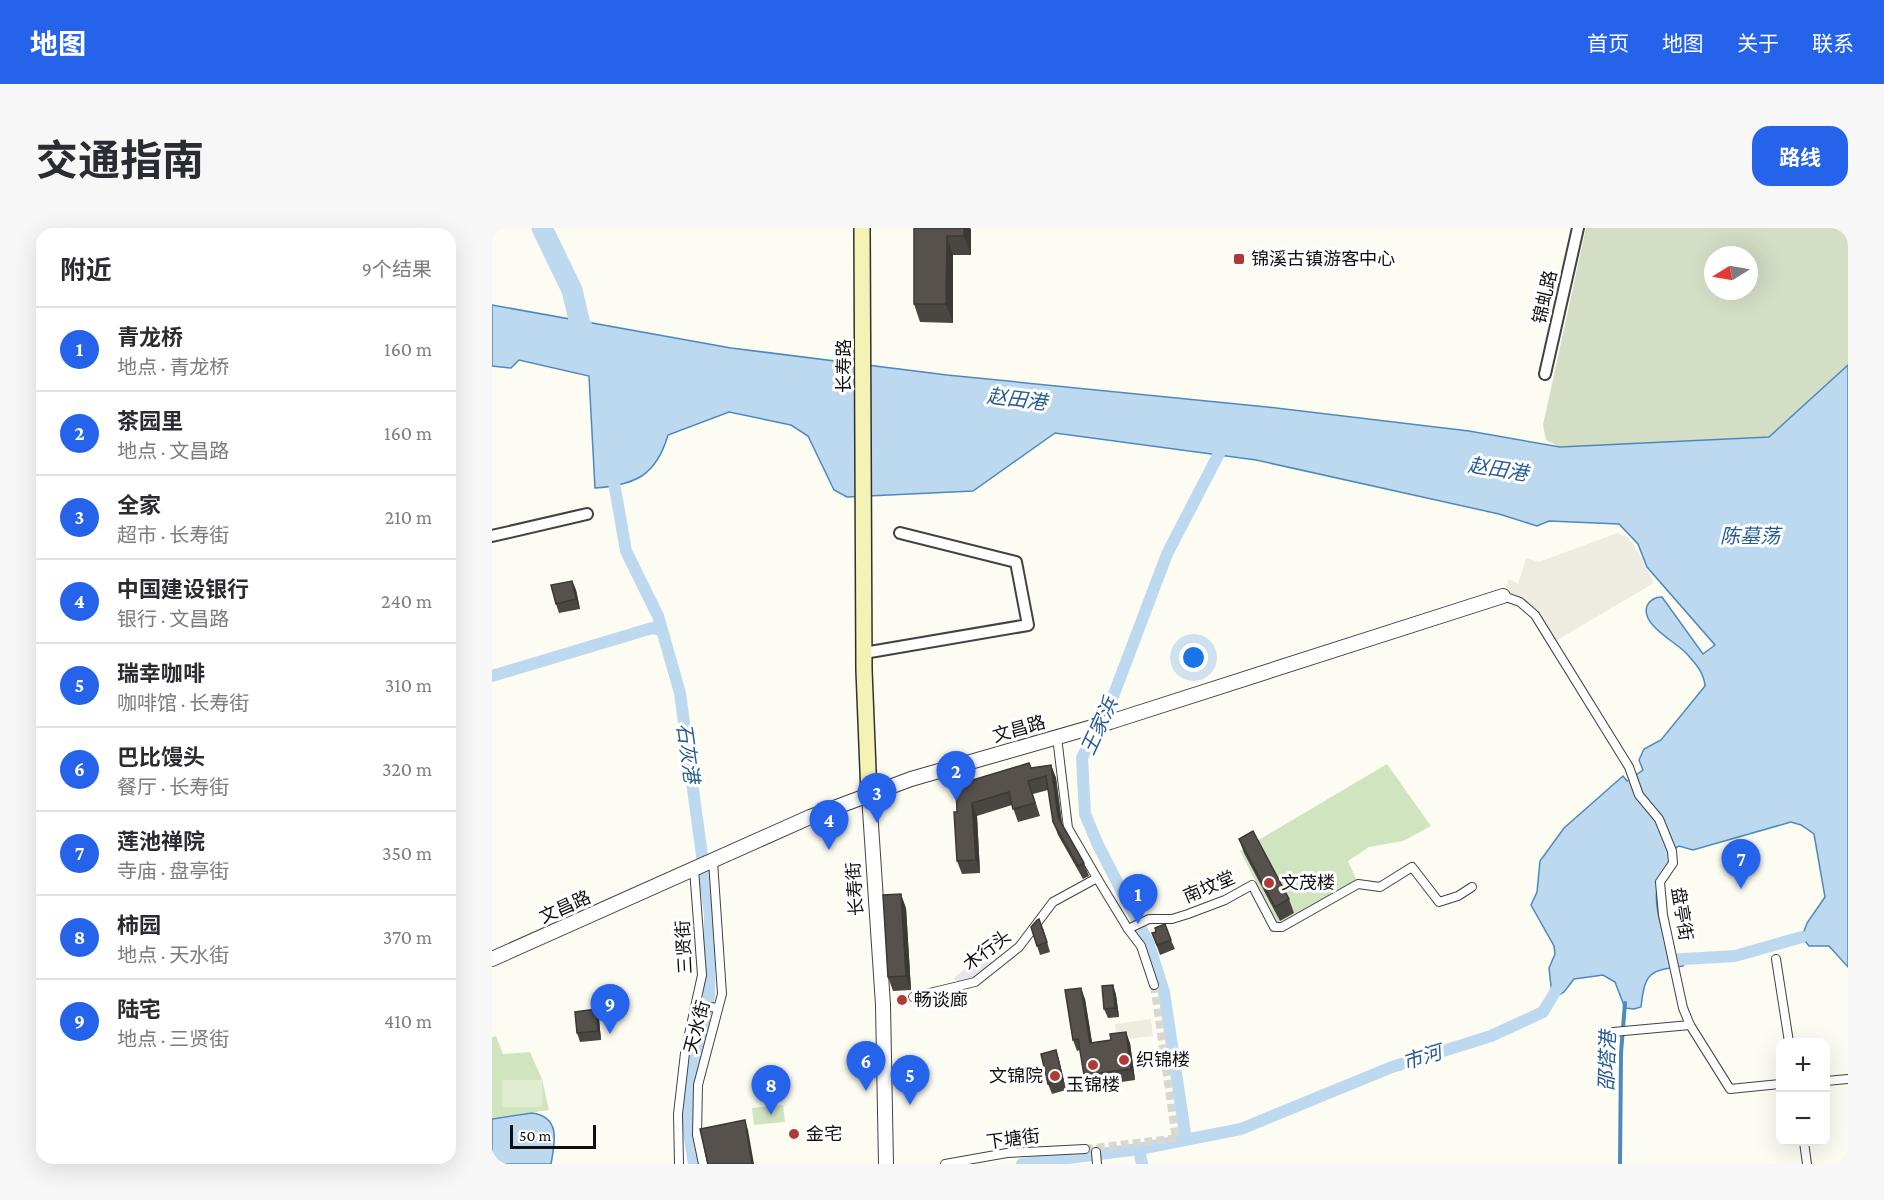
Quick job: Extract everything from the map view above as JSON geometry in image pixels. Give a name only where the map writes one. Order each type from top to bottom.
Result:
[{"type":"main road","name":"长寿路","points":[[862,228],[864,333],[862,504]]},
{"type":"main road","name":"长寿街","points":[[862,504],[869,795]]},
{"type":"street","name":"锦虬路","points":[[1545,374],[1578,228]]},
{"type":"street","points":[[492,536],[587,514]]},
{"type":"street","points":[[864,653],[1028,625],[1016,562],[900,533]]},
{"type":"street","name":"文昌路","points":[[492,959],[810,818],[911,779],[1081,731],[1503,596]]},
{"type":"street","name":"盘亭街","points":[[1503,596],[1520,602],[1535,615],[1629,767],[1639,795],[1659,819],[1672,851],[1673,863],[1660,882],[1663,915],[1690,1025],[1730,1089],[1776,1084]]},
{"type":"street","points":[[1057,737],[1068,828],[1141,946],[1154,985]]},
{"type":"street","name":"长寿街","points":[[869,795],[883,1005],[886,1164]]},
{"type":"street","name":"三贤街","points":[[679,1164],[678,1114],[685,1053],[701,1005],[703,866]]},
{"type":"street","name":"天水街","points":[[703,866],[722,994],[716,1008],[698,1085],[697,1135],[703,1164]]},
{"type":"street","name":"南坟堂","points":[[1130,928],[1147,920],[1172,919],[1224,900],[1252,885],[1274,927],[1282,927],[1358,884],[1380,887],[1412,867],[1439,902],[1458,896],[1472,887]]},
{"type":"street","name":"木行头","points":[[914,997],[975,982],[1019,947],[1053,902],[1097,878]]},
{"type":"street","points":[[1776,958],[1788,1038]]},
{"type":"street","points":[[701,1005],[716,1008]]},
{"type":"street","points":[[1615,1032],[1690,1025]]},
{"type":"street","points":[[1830,1081],[1848,1079]]},
{"type":"street","points":[[1805,1146],[1807,1164]]},
{"type":"street","name":"下塘街","points":[[945,1164],[1007,1153],[1085,1149]]},
{"type":"street","points":[[1096,1152],[1097,1164]]},
{"type":"shaded area","points":[[1617,533],[1627,537],[1634,545],[1654,583],[1552,643],[1535,615],[1503,596],[1509,579],[1518,584],[1526,558],[1539,562]]},
{"type":"shaded area","points":[[985,952],[995,966],[963,990],[954,978]]},
{"type":"shaded area","points":[[1151,1019],[1153,1036],[1117,1040],[1115,1024]]},
{"type":"green space","points":[[1586,228],[1848,228],[1848,365],[1769,437],[1560,447],[1546,440],[1543,425]]},
{"type":"green space","points":[[1387,764],[1431,826],[1403,841],[1369,847],[1348,861],[1357,881],[1278,925],[1240,851]]},
{"type":"green space","points":[[496,1036],[503,1054],[530,1052],[542,1079],[549,1110],[492,1118],[492,1037]]},
{"type":"green space","points":[[502,1080],[542,1080],[542,1107],[502,1107]]},
{"type":"green space","points":[[783,1105],[785,1122],[754,1125],[752,1108]]},
{"type":"water","points":[[492,305],[731,348],[947,375],[1267,407],[1469,431],[1560,447],[1769,437],[1848,365],[1848,967],[1829,946],[1809,946],[1802,937],[1807,923],[1825,897],[1814,834],[1801,825],[1791,822],[1693,850],[1679,846],[1670,851],[1668,864],[1657,889],[1657,907],[1668,951],[1671,955],[1682,955],[1685,963],[1683,966],[1651,975],[1644,987],[1641,1007],[1625,1008],[1615,982],[1603,975],[1574,979],[1564,992],[1556,997],[1552,995],[1549,968],[1555,954],[1554,946],[1531,905],[1537,892],[1540,861],[1564,828],[1623,776],[1627,781],[1643,770],[1639,760],[1644,749],[1661,740],[1705,686],[1701,673],[1693,661],[1654,627],[1646,613],[1647,606],[1653,599],[1662,597],[1703,654],[1715,645],[1647,567],[1638,544],[1619,524],[1549,521],[1537,526],[1499,514],[1256,460],[1055,433],[973,491],[847,497],[834,490],[808,436],[791,425],[729,412],[668,435],[657,460],[642,476],[622,484],[595,488],[589,376],[519,360],[511,368],[492,366]]},
{"type":"water","points":[[532,1113],[541,1115],[552,1125],[554,1147],[551,1164],[492,1164],[492,1119]]},
{"type":"building","points":[[914,228],[964,228],[964,236],[947,236],[946,304],[914,304]]},
{"type":"building","points":[[572,581],[576,599],[556,604],[551,585]]},
{"type":"building","points":[[1029,763],[1031,768],[1051,765],[1058,817],[1084,863],[1078,866],[1053,822],[1046,776],[1028,781],[1035,803],[1013,809],[1009,792],[972,803],[976,860],[957,861],[954,812],[957,812],[956,785]]},
{"type":"building","name":"文茂楼","points":[[1253,831],[1289,899],[1275,907],[1239,839]]},
{"type":"building","points":[[901,894],[906,976],[888,977],[883,895]]},
{"type":"building","points":[[1039,919],[1047,942],[1037,946],[1031,927]]},
{"type":"building","points":[[1165,924],[1171,940],[1157,945],[1152,933],[1156,932],[1155,928]]},
{"type":"building","points":[[1113,985],[1115,1008],[1104,1009],[1102,986]]},
{"type":"building","points":[[1081,988],[1090,1043],[1111,1040],[1110,1034],[1126,1032],[1131,1069],[1084,1075],[1078,1039],[1073,1040],[1065,990]]},
{"type":"building","points":[[596,1009],[598,1031],[577,1033],[575,1012]]},
{"type":"building","name":"文锦院","points":[[1056,1050],[1063,1080],[1048,1084],[1041,1054]]},
{"type":"building","points":[[745,1120],[752,1164],[708,1164],[700,1129]]},
{"type":"waterway","points":[[542,228],[572,290],[580,324],[593,345]]},
{"type":"waterway","name":"王家浜","points":[[1186,1140],[1164,992],[1148,942],[1098,845],[1085,814],[1082,758],[1114,694],[1167,554],[1226,440]]},
{"type":"waterway","name":"石灰港","points":[[612,471],[626,551],[658,616],[680,693],[710,915],[709,997],[689,1085],[689,1132],[694,1164]]},
{"type":"waterway","points":[[492,676],[652,628],[662,630]]},
{"type":"waterway","name":"市河","points":[[1668,960],[1735,956],[1802,937]]},
{"type":"waterway","name":"市河","points":[[1022,1164],[1139,1149],[1241,1129],[1392,1067],[1491,1036],[1543,1012],[1561,982]]},
{"type":"waterway","name":"邵塔港","points":[[1620,1164],[1621,1053],[1625,1003]]},
{"type":"waterway","points":[[1139,1149],[1142,1164]]},
{"type":"tunnel","points":[[1154,985],[1176,1139]]},
{"type":"tunnel","points":[[1085,1149],[1179,1138]]},
{"type":"place","name":"锦溪古镇游客中心","points":[[1239,259]]},
{"type":"place","name":"茶园里","points":[[956,801]]},
{"type":"place","name":"全家","points":[[877,823]]},
{"type":"place","name":"中国建设银行","points":[[829,850]]},
{"type":"place","name":"文茂楼","points":[[1269,883]]},
{"type":"place","name":"莲池禅院","points":[[1741,889]]},
{"type":"place","name":"青龙桥","points":[[1138,924]]},
{"type":"place","name":"畅谈廊","points":[[902,1000]]},
{"type":"place","name":"陆宅","points":[[610,1034]]},
{"type":"place","name":"织锦楼","points":[[1124,1060]]},
{"type":"place","name":"玉锦楼","points":[[1093,1065]]},
{"type":"place","name":"文锦院","points":[[1055,1076]]},
{"type":"place","name":"巴比馒头","points":[[866,1091]]},
{"type":"place","name":"瑞幸咖啡","points":[[910,1105]]},
{"type":"place","name":"柿园","points":[[771,1115]]},
{"type":"place","name":"金宅","points":[[794,1134]]},
{"type":"water label","name":"赵田港","points":[[1017,399]]},
{"type":"water label","name":"赵田港","points":[[1498,469]]},
{"type":"water label","name":"陈墓荡","points":[[1750,536]]}]
